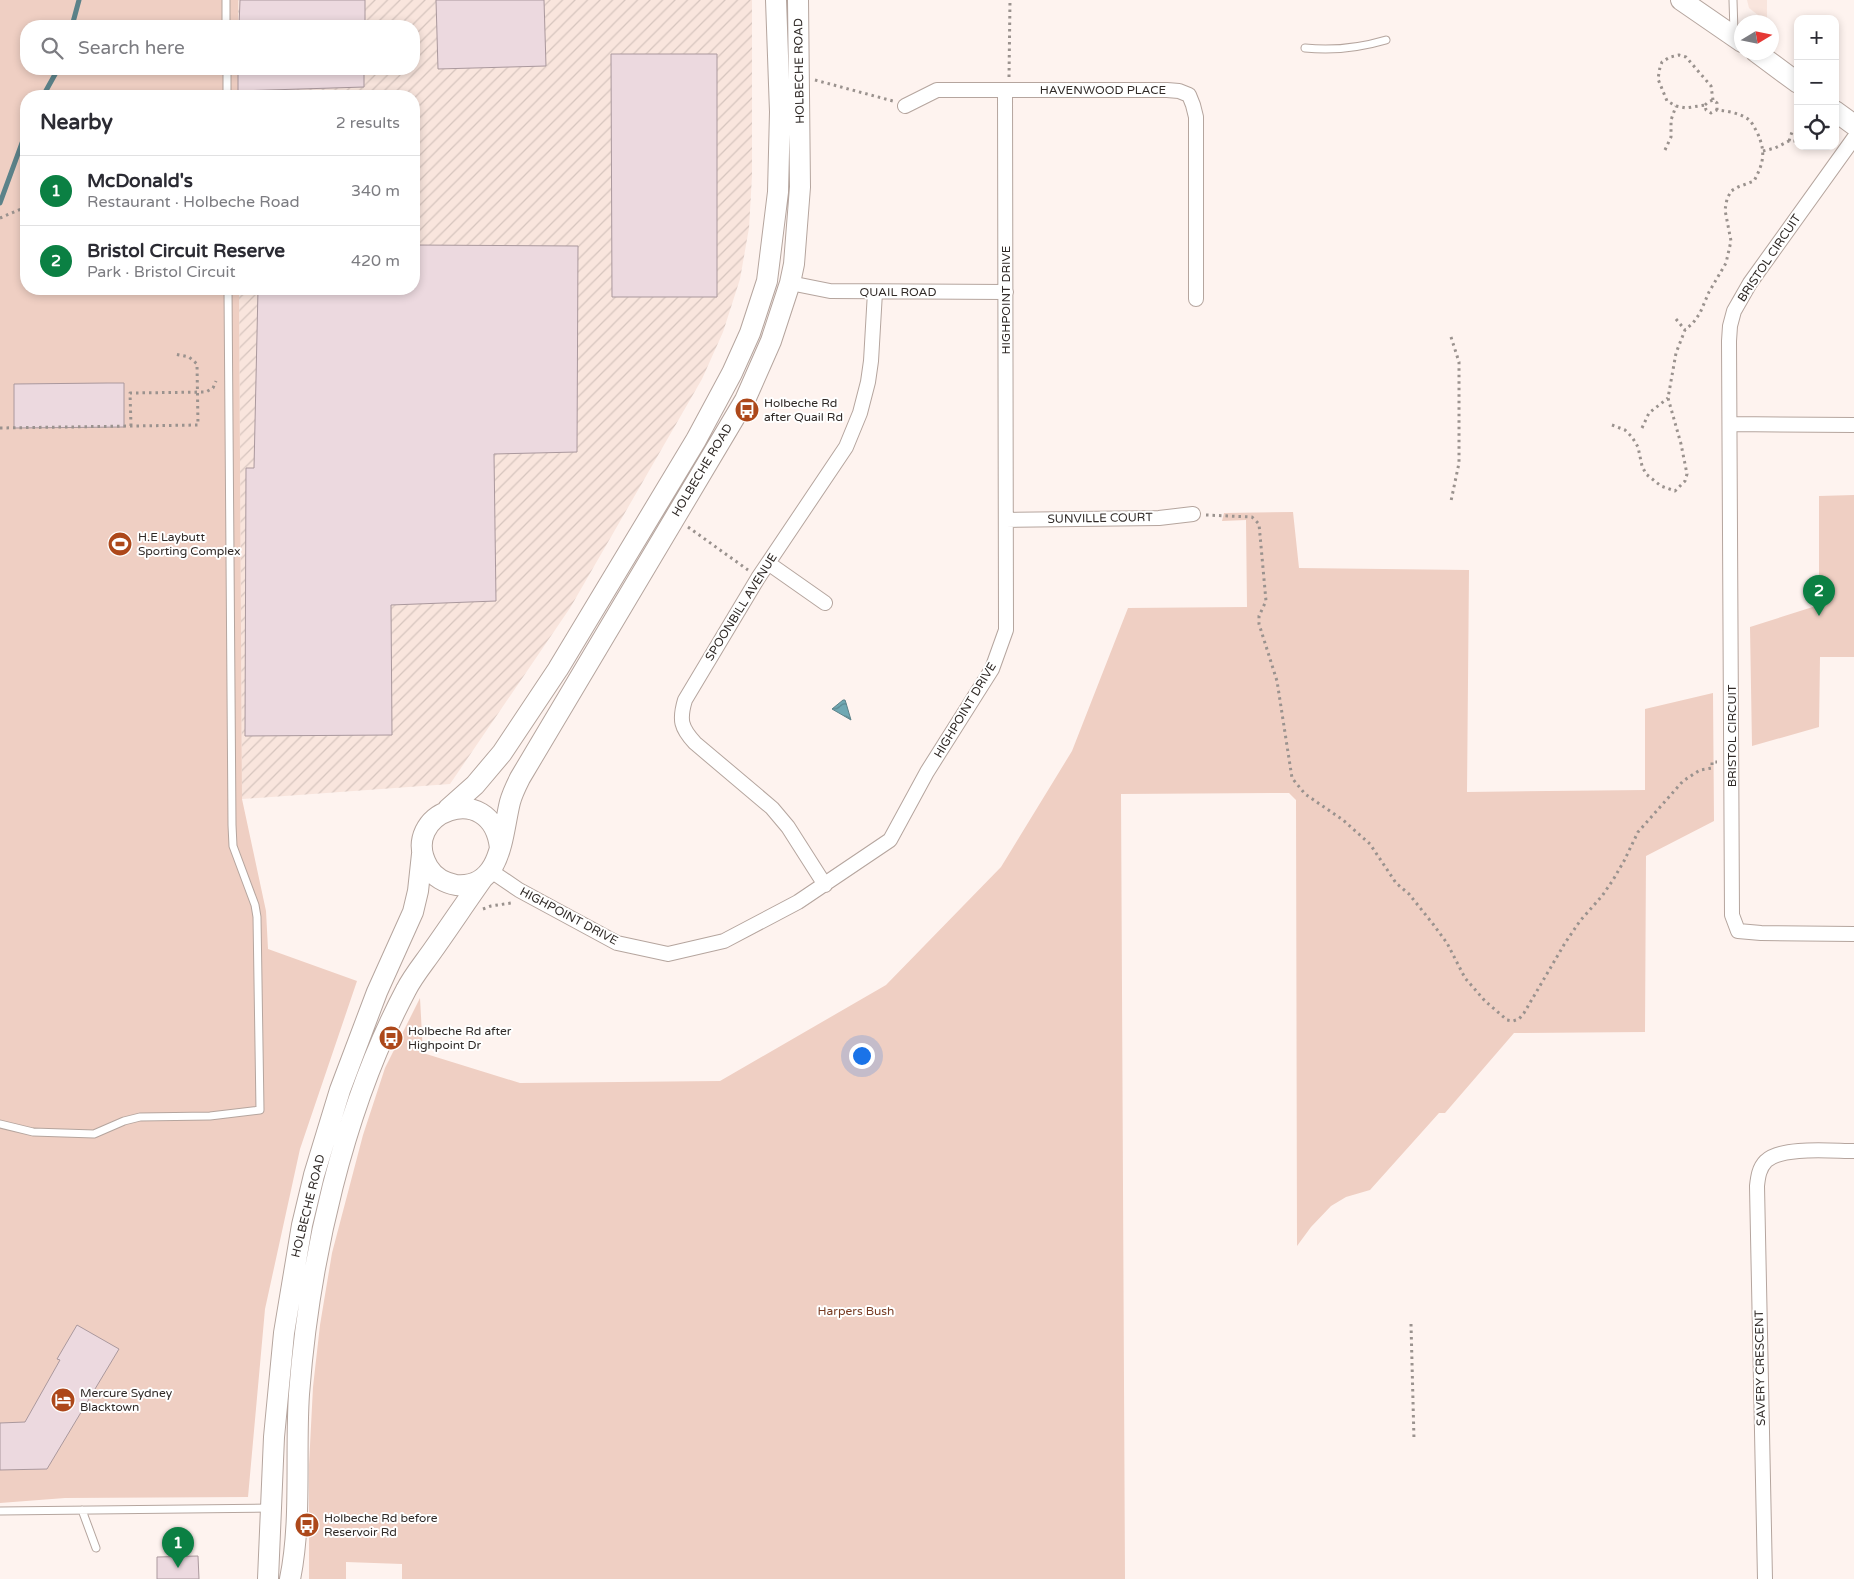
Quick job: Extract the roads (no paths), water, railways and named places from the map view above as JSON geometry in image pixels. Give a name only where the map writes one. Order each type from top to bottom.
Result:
[{"type":"street","name":"HOLBECHE ROAD","points":[[448,810],[475,785],[502,754],[558,669],[696,440],[732,373],[750,333],[767,281],[778,192],[780,112],[776,0]]},
{"type":"street","name":"HOLBECHE ROAD","points":[[500,848],[510,802],[517,784],[745,400],[771,341],[790,283],[794,264],[800,187],[798,0]]},
{"type":"street","points":[[1682,0],[1734,36]]},
{"type":"street","points":[[1767,60],[1794,80]]},
{"type":"street","name":"HAVENWOOD PLACE","points":[[905,106],[937,90],[1167,90],[1179,91],[1189,95],[1196,117],[1196,299]]},
{"type":"street","name":"HIGHPOINT DRIVE","points":[[487,875],[519,890],[617,943],[668,954],[724,941],[798,902],[890,840],[927,772],[992,669],[1006,630],[1007,90]]},
{"type":"street","points":[[1839,114],[1854,125]]},
{"type":"street","name":"BRISTOL CIRCUIT","points":[[1854,138],[1750,283],[1734,311],[1729,341],[1732,915],[1738,931],[1854,934]]},
{"type":"street","name":"QUAIL ROAD","points":[[790,283],[830,291],[1006,292]]},
{"type":"street","name":"SPOONBILL AVENUE","points":[[825,884],[788,827],[772,808],[695,743],[686,733],[682,723],[681,711],[685,700],[758,578],[846,447],[854,430],[866,390],[871,361],[875,292]]},
{"type":"street","points":[[1730,424],[1854,425]]},
{"type":"street","name":"SUNVILLE COURT","points":[[1006,520],[1159,518],[1193,514]]},
{"type":"street","points":[[768,563],[825,604]]},
{"type":"street","points":[[460,807],[473,809],[484,815],[493,824],[498,836],[500,848],[497,860],[487,875],[473,883],[463,885],[451,884],[440,879],[431,871],[425,861],[422,849],[423,836],[428,825],[437,815],[448,810],[460,807]]},
{"type":"street","name":"HOLBECHE ROAD","points":[[268,1579],[274,1437],[284,1333],[302,1224],[314,1175],[340,1090],[378,992],[413,912],[418,891],[422,849]]},
{"type":"street","name":"HOLBECHE ROAD","points":[[290,1579],[295,1534],[299,1394],[306,1323],[314,1269],[333,1189],[374,1056],[398,1006],[416,973],[487,875]]},
{"type":"street","name":"SAVERY CRESCENT","points":[[1764,1579],[1756,1186],[1760,1169],[1767,1160],[1781,1154],[1854,1151]]},
{"type":"lane","points":[[226,0],[226,20]]},
{"type":"lane","points":[[1733,0],[1735,15]]},
{"type":"lane","points":[[1305,48],[1329,50],[1364,46],[1386,40]]},
{"type":"lane","points":[[227,75],[227,90]]},
{"type":"lane","points":[[0,1124],[33,1132],[79,1135],[94,1134],[124,1121],[140,1117],[210,1116],[260,1110],[257,917],[253,899],[233,846],[232,825],[228,295]]},
{"type":"lane","points":[[0,1511],[271,1508]]},
{"type":"lane","points":[[82,1510],[96,1548]]},
{"type":"water","points":[[845,700],[851,720],[832,709]]},
{"type":"waterway","points":[[74,20],[79,0]]},
{"type":"waterway","points":[[46,90],[55,75]]},
{"type":"waterway","points":[[0,203],[20,148]]},
{"type":"place","name":"Holbeche Rd after Quail Rd","points":[[747,410]]},
{"type":"place","name":"H.E Laybutt Sporting Complex","points":[[120,544]]},
{"type":"place","name":"Bristol Circuit Reserve","points":[[1819,616]]},
{"type":"place","name":"Holbeche Rd after Highpoint Dr","points":[[391,1038]]},
{"type":"place","name":"Mercure Sydney Blacktown","points":[[63,1400]]},
{"type":"place","name":"Holbeche Rd before Reservoir Rd","points":[[307,1525]]},
{"type":"place","name":"McDonald's","points":[[178,1568]]},
{"type":"park label","name":"Harpers Bush","points":[[856,1311]]}]
